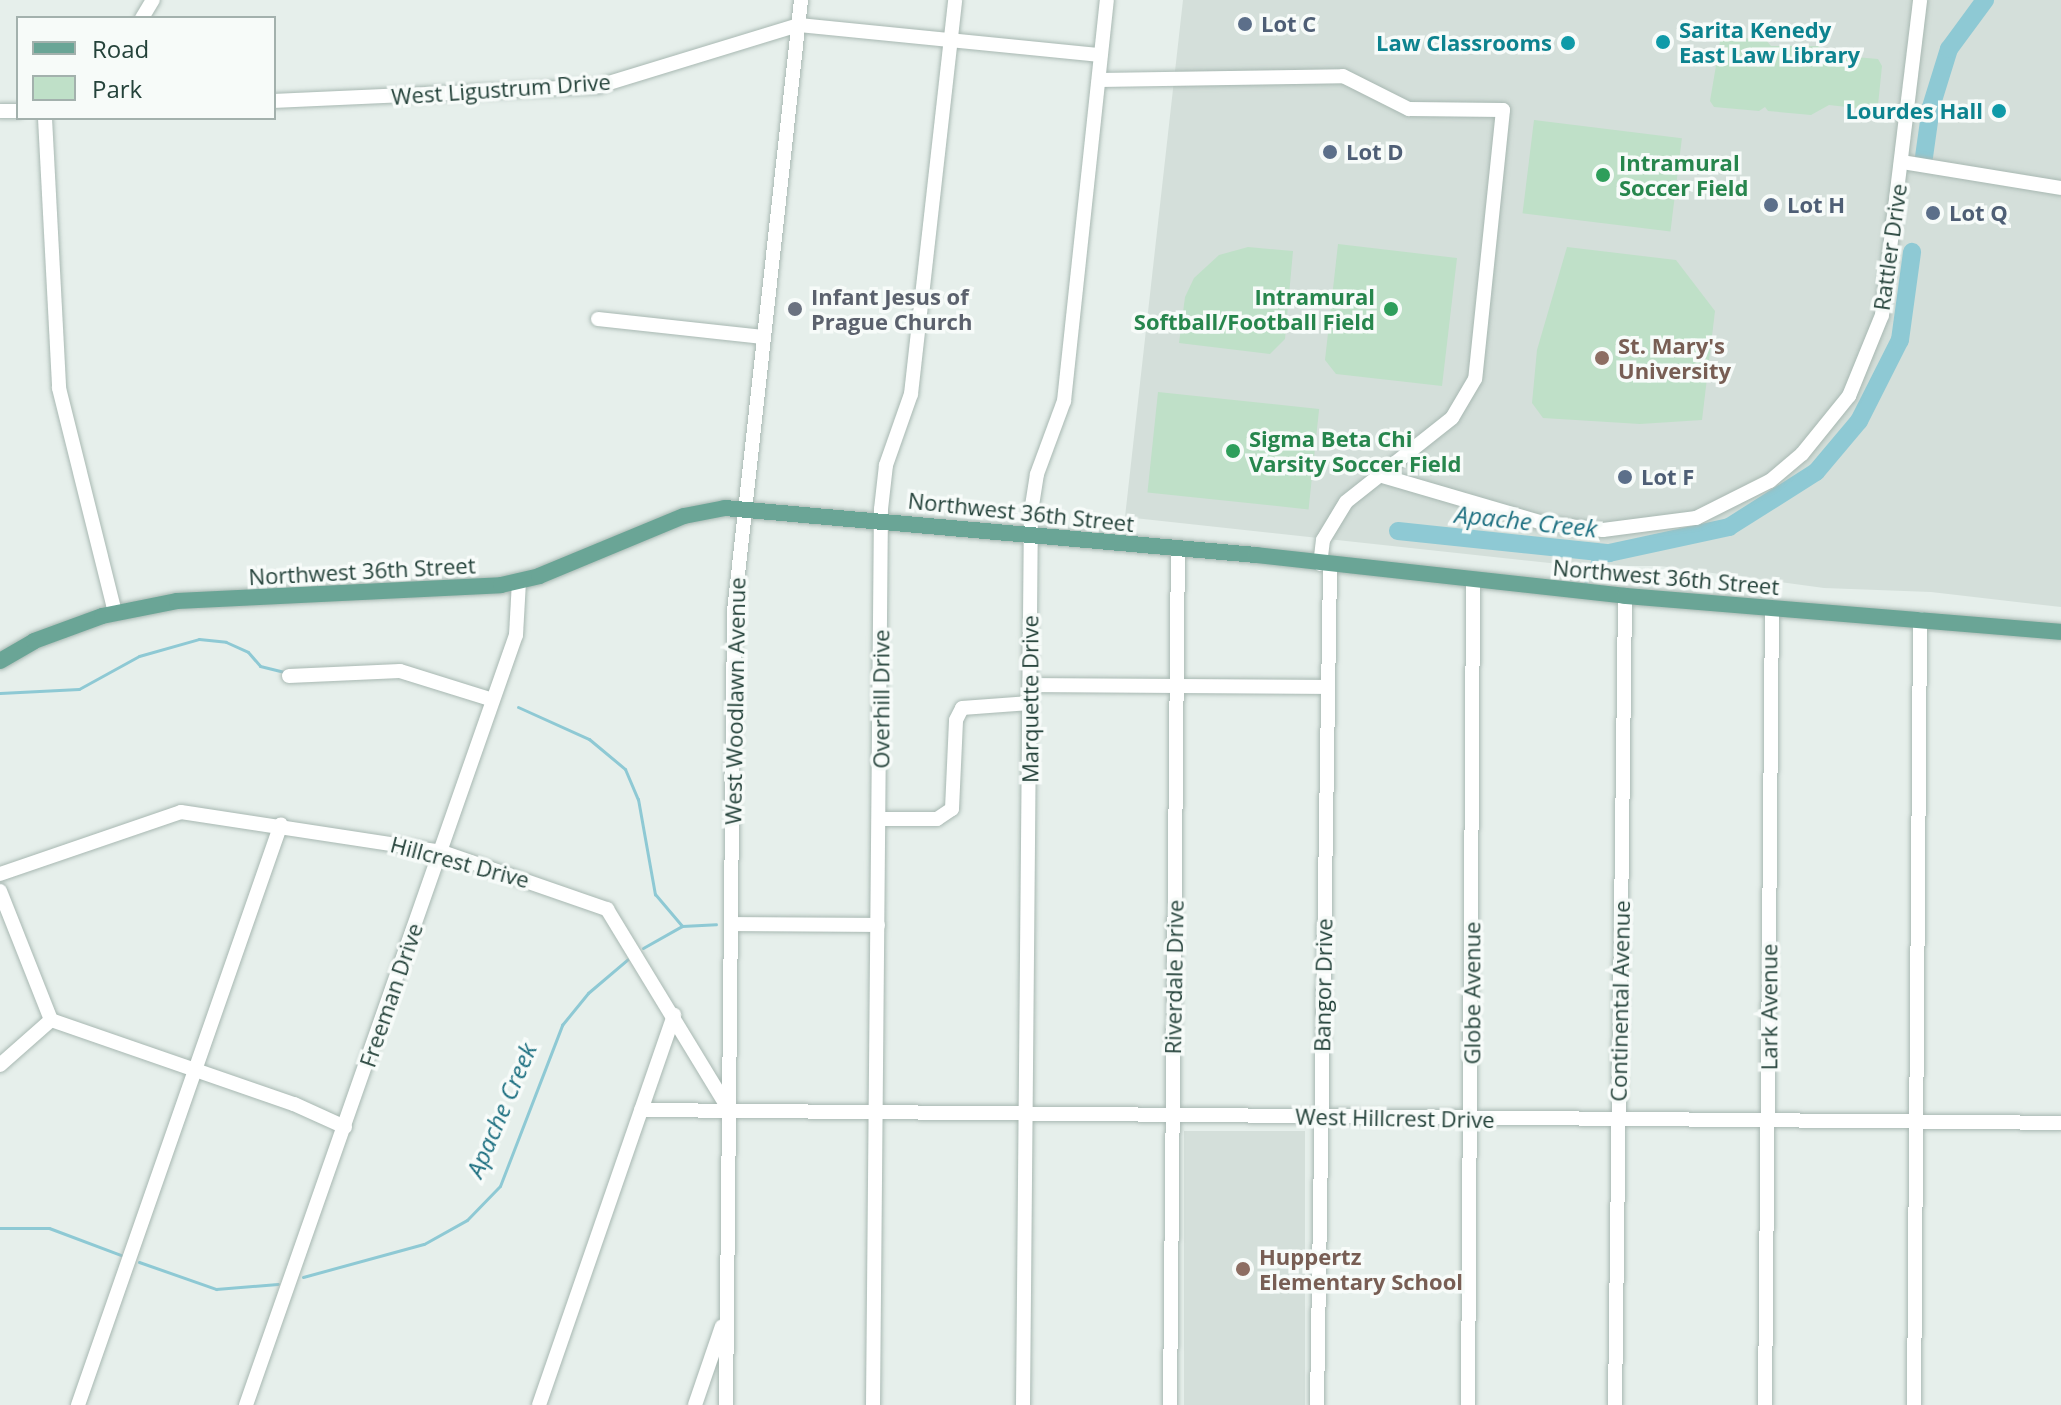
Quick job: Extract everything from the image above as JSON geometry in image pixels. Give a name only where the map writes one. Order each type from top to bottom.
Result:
[{"type":"main road","name":"Northwest 36th Street","points":[[0,661],[34,641],[115,612],[177,601],[453,591],[519,581],[684,516],[745,507],[1178,548],[1625,596],[2061,632]]},
{"type":"street","name":"West Woodlawn Avenue","points":[[726,1405],[734,611],[801,0]]},
{"type":"street","name":"Overhill Drive","points":[[873,1405],[881,520],[886,465],[911,394],[955,0]]},
{"type":"street","name":"Marquette Drive","points":[[1023,1405],[1030,535],[1037,474],[1064,401],[1107,0]]},
{"type":"street","name":"Rattler Drive","points":[[1379,475],[1543,523],[1603,530],[1696,518],[1770,481],[1829,427],[1866,361],[1882,315],[1920,0]]},
{"type":"street","name":"West Ligustrum Drive","points":[[276,101],[599,86],[799,25],[1101,55]]},
{"type":"street","name":"Bangor Drive","points":[[1099,80],[1343,76],[1409,109],[1503,110],[1475,379],[1452,418],[1379,475],[1331,520],[1325,564],[1327,687],[1317,1405]]},
{"type":"street","points":[[45,120],[59,388],[115,612]]},
{"type":"street","points":[[1902,162],[2061,188]]},
{"type":"street","points":[[598,319],[763,337]]},
{"type":"street","name":"Riverdale Drive","points":[[1170,1405],[1178,548]]},
{"type":"street","name":"Globe Avenue","points":[[1468,1405],[1473,580]]},
{"type":"street","name":"Freeman Drive","points":[[246,1405],[516,635],[519,581]]},
{"type":"street","name":"Continental Avenue","points":[[1615,1405],[1625,596]]},
{"type":"street","name":"Lark Avenue","points":[[1765,1405],[1772,609]]},
{"type":"street","points":[[1914,1405],[1920,619]]},
{"type":"street","points":[[289,676],[400,671],[493,700]]},
{"type":"street","points":[[1031,685],[1327,687]]},
{"type":"street","points":[[880,819],[937,819],[952,809],[956,720],[962,708],[1030,703]]},
{"type":"street","name":"Hillcrest Drive","points":[[0,874],[171,812],[281,824],[442,852],[607,909],[674,1015],[728,1109]]},
{"type":"street","points":[[78,1405],[281,824]]},
{"type":"street","points":[[0,891],[51,1020],[345,1127]]},
{"type":"street","points":[[731,924],[878,925]]},
{"type":"street","points":[[539,1405],[674,1015]]},
{"type":"street","points":[[0,1065],[51,1020]]},
{"type":"street","points":[[641,1110],[728,1109]]},
{"type":"street","name":"West Hillcrest Drive","points":[[728,1109],[1321,1118],[2061,1123]]},
{"type":"street","points":[[695,1405],[726,1314]]},
{"type":"shaded area","name":"St. Mary's University","points":[[1183,0],[2061,0],[2061,607],[1931,592],[1824,588],[1660,566],[1578,566],[1125,517]]},
{"type":"shaded area","name":"Huppertz Elementary School","points":[[1184,1131],[1305,1131],[1305,1405],[1184,1405]]},
{"type":"green space","points":[[1721,36],[1766,40],[1771,46],[1818,46],[1833,55],[1878,59],[1882,66],[1878,105],[1873,110],[1829,105],[1811,115],[1768,111],[1765,107],[1759,111],[1714,107],[1710,101]]},
{"type":"green space","name":"Intramural Soccer Field","points":[[1534,120],[1682,138],[1670,231],[1523,213]]},
{"type":"green space","name":"Intramural Softball/Football Field","points":[[1338,244],[1457,258],[1442,386],[1336,374],[1325,360]]},
{"type":"green space","points":[[1248,247],[1293,251],[1285,339],[1270,354],[1179,343],[1185,297],[1194,278],[1219,255]]},
{"type":"green space","points":[[1567,247],[1676,260],[1715,311],[1702,420],[1640,424],[1543,418],[1532,403],[1537,350]]},
{"type":"green space","name":"Sigma Beta Chi Varsity Soccer Field","points":[[1158,392],[1319,409],[1309,509],[1147,492]]},
{"type":"waterway","name":"Apache Creek","points":[[1924,157],[1931,107],[1949,49],[1985,0]]},
{"type":"waterway","name":"Apache Creek","points":[[1398,531],[1609,553],[1729,527],[1816,472],[1859,421],[1900,340],[1912,252]]},
{"type":"waterway","points":[[1585,584],[1595,552]]},
{"type":"waterway","points":[[0,693],[79,689],[139,656],[199,639],[226,642],[248,652],[260,666],[284,672]]},
{"type":"waterway","points":[[518,707],[589,739],[625,769],[638,799],[655,894],[682,926]]},
{"type":"waterway","name":"Apache Creek","points":[[643,948],[682,926],[716,924]]},
{"type":"waterway","name":"Apache Creek","points":[[303,1277],[424,1244],[467,1220],[500,1186],[562,1025],[588,993],[628,959]]},
{"type":"waterway","name":"Apache Creek","points":[[0,1228],[49,1228],[121,1255]]},
{"type":"waterway","name":"Apache Creek","points":[[139,1262],[216,1289],[278,1284]]},
{"type":"place","name":"Lot C","points":[[1245,24]]},
{"type":"place","name":"Sarita Kenedy East Law Library","points":[[1663,42]]},
{"type":"place","name":"Law Classrooms","points":[[1568,43]]},
{"type":"place","name":"Lourdes Hall","points":[[1999,111]]},
{"type":"place","name":"Lot D","points":[[1330,152]]},
{"type":"place","name":"Intramural Soccer Field","points":[[1603,175]]},
{"type":"place","name":"Lot H","points":[[1771,205]]},
{"type":"place","name":"Lot Q","points":[[1933,213]]},
{"type":"place","name":"Infant Jesus of Prague Church","points":[[795,309]]},
{"type":"place","name":"Intramural Softball/Football Field","points":[[1391,309]]},
{"type":"place","name":"St. Mary's University","points":[[1602,358]]},
{"type":"place","name":"Sigma Beta Chi Varsity Soccer Field","points":[[1233,451]]},
{"type":"place","name":"Lot F","points":[[1625,477]]},
{"type":"place","name":"Huppertz Elementary School","points":[[1243,1269]]}]
